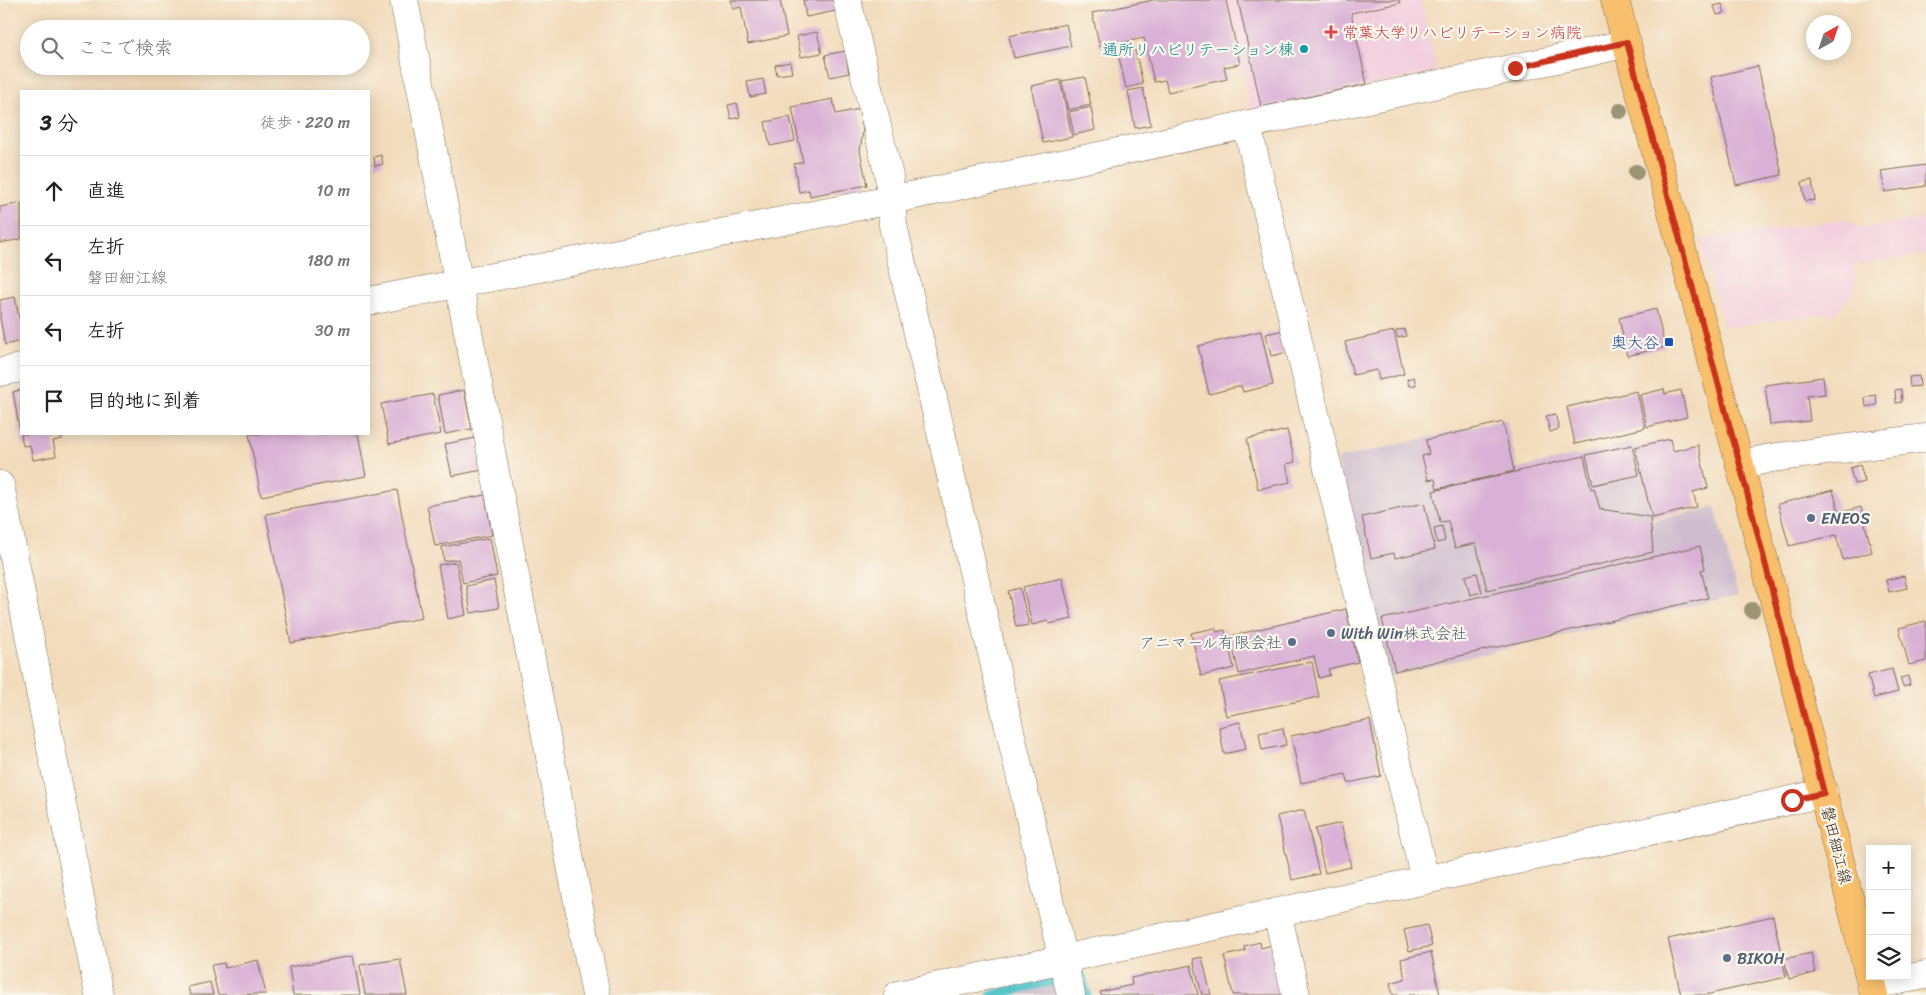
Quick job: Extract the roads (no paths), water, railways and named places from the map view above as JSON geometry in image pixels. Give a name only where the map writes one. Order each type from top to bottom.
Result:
[{"type":"main road","name":"磐田細江線","points":[[1615,0],[1740,465],[1873,990]]},
{"type":"street","points":[[404,0],[596,995]]},
{"type":"street","points":[[847,0],[889,176],[893,225],[1071,995]]},
{"type":"street","points":[[370,301],[891,200],[1581,54],[1627,42]]},
{"type":"street","points":[[1247,125],[1425,880]]},
{"type":"street","points":[[0,372],[20,368]]},
{"type":"street","points":[[1740,465],[1762,459],[1926,438]]},
{"type":"street","points":[[0,485],[99,995]]},
{"type":"street","points":[[898,995],[1824,793]]},
{"type":"street","points":[[1277,912],[1296,995]]},
{"type":"street","points":[[1873,990],[1926,975]]},
{"type":"waterway","points":[[1080,976],[1082,975],[1087,995]]},
{"type":"waterway","points":[[991,995],[1054,981]]},
{"type":"place","name":"常葉大学リハビリテーション病院","points":[[1331,32]]},
{"type":"place","name":"通所リハビリテーション棟","points":[[1304,49]]},
{"type":"place","name":"奥大谷","points":[[1669,342]]},
{"type":"place","name":"ENEOS","points":[[1811,518]]},
{"type":"place","name":"With Win株式会社","points":[[1331,633]]},
{"type":"place","name":"アニマール有限会社","points":[[1292,642]]},
{"type":"place","name":"BIKOH","points":[[1727,958]]}]
